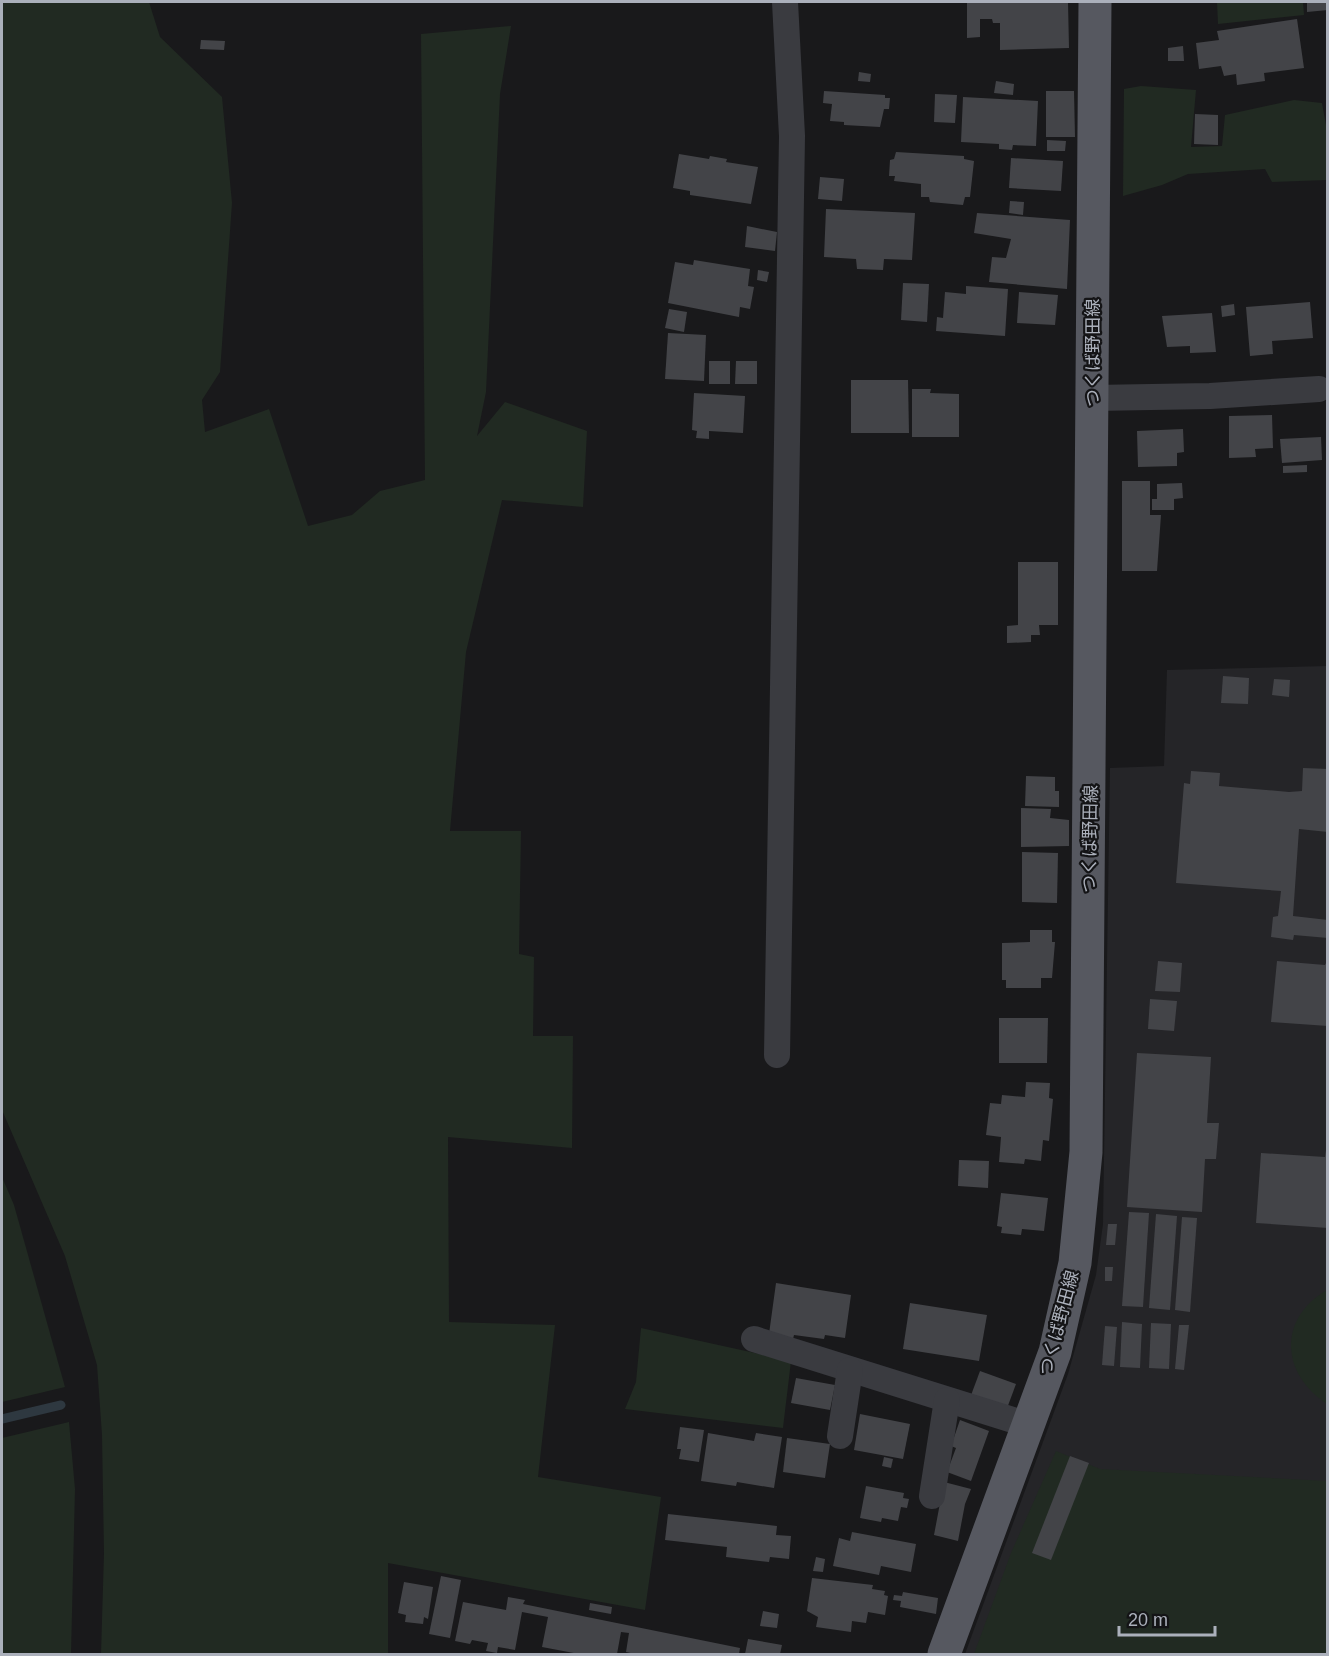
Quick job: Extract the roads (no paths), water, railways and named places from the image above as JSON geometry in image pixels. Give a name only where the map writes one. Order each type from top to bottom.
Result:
[{"type":"main road","name":"つくば野田線","points":[[944,1654],[1055,1352],[1075,1263],[1086,1152],[1095,2]]},
{"type":"street","points":[[777,1055],[792,147],[785,2]]},
{"type":"street","points":[[1093,398],[1210,396],[1318,389]]},
{"type":"street","points":[[754,1340],[1029,1425]]},
{"type":"street","points":[[840,1436],[850,1370]]},
{"type":"street","points":[[932,1496],[947,1400]]},
{"type":"waterway","points":[[2,1419],[61,1405]]}]
